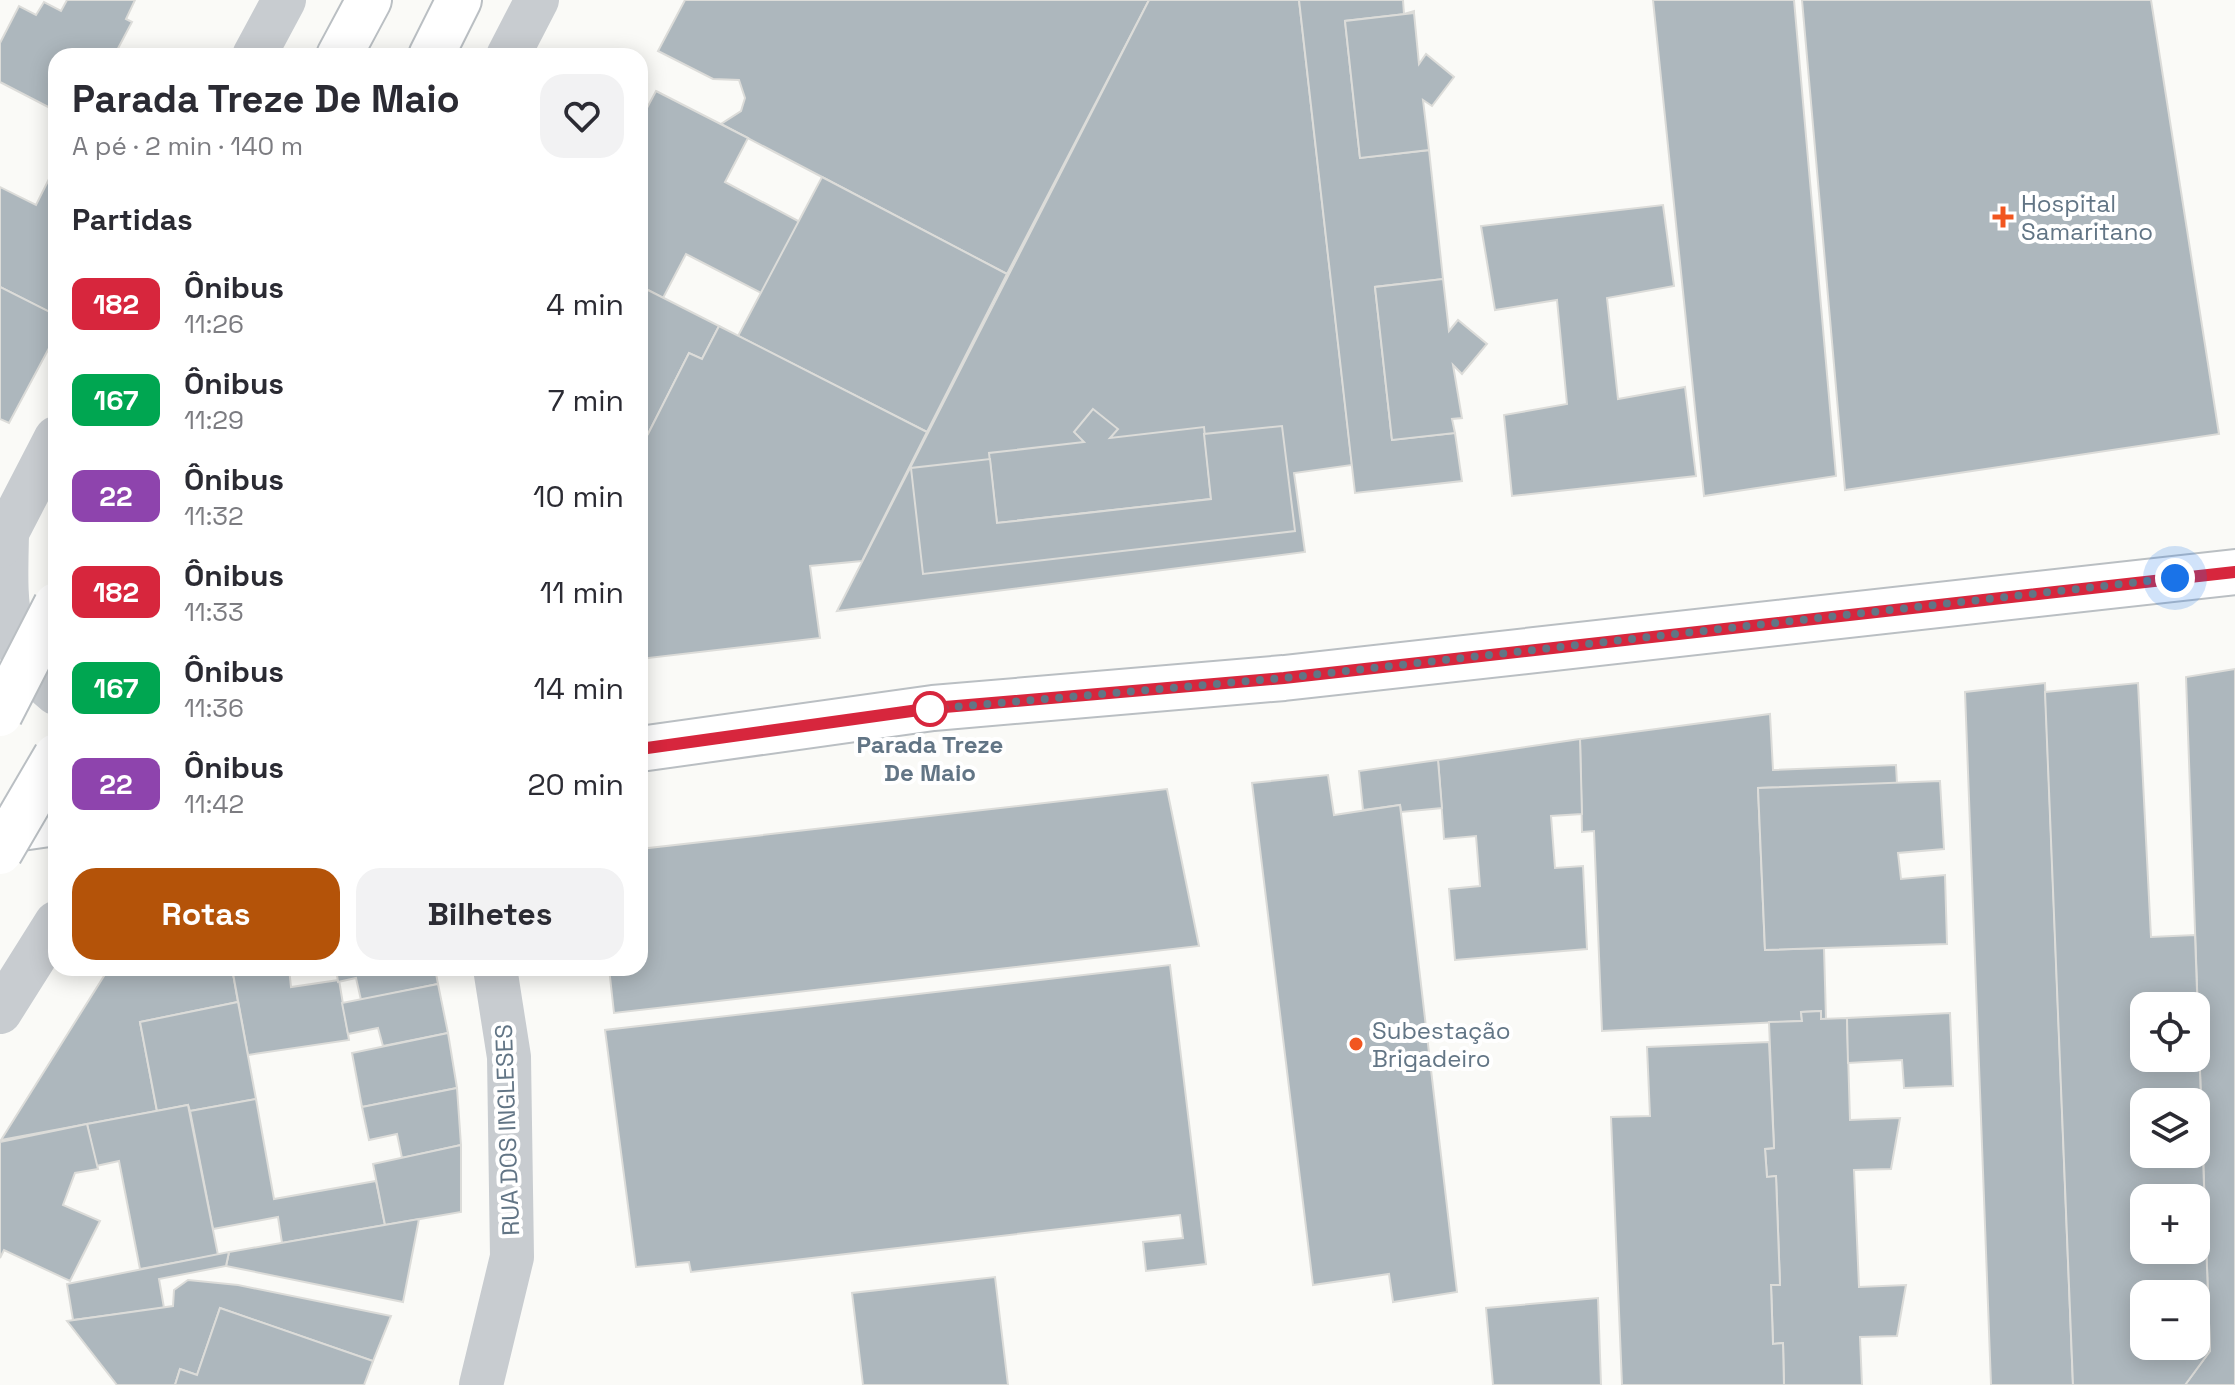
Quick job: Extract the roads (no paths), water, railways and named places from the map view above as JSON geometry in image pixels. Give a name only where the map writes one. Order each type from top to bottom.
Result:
[{"type":"main road","points":[[343,48],[369,0]]},
{"type":"main road","points":[[435,48],[459,0]]},
{"type":"main road","points":[[648,748],[933,708],[1284,678],[2235,572]]},
{"type":"main road","points":[[0,714],[48,621]]},
{"type":"main road","points":[[0,852],[48,770]]},
{"type":"main road","points":[[0,831],[48,824]]},
{"type":"street","points":[[258,48],[284,0]]},
{"type":"street","points":[[512,48],[537,0]]},
{"type":"street","points":[[48,453],[3,539],[6,621],[32,675],[48,687]]},
{"type":"street","points":[[0,1012],[13,974],[48,932]]},
{"type":"street","name":"RUA DOS INGLESES","points":[[481,1385],[512,1257],[509,1057],[496,976]]},
{"type":"place","name":"Hospital Samaritano","points":[[2003,217]]},
{"type":"place","name":"Parada Treze De Maio","points":[[930,709]]},
{"type":"place","name":"Subestação Brigadeiro","points":[[1356,1044]]}]
